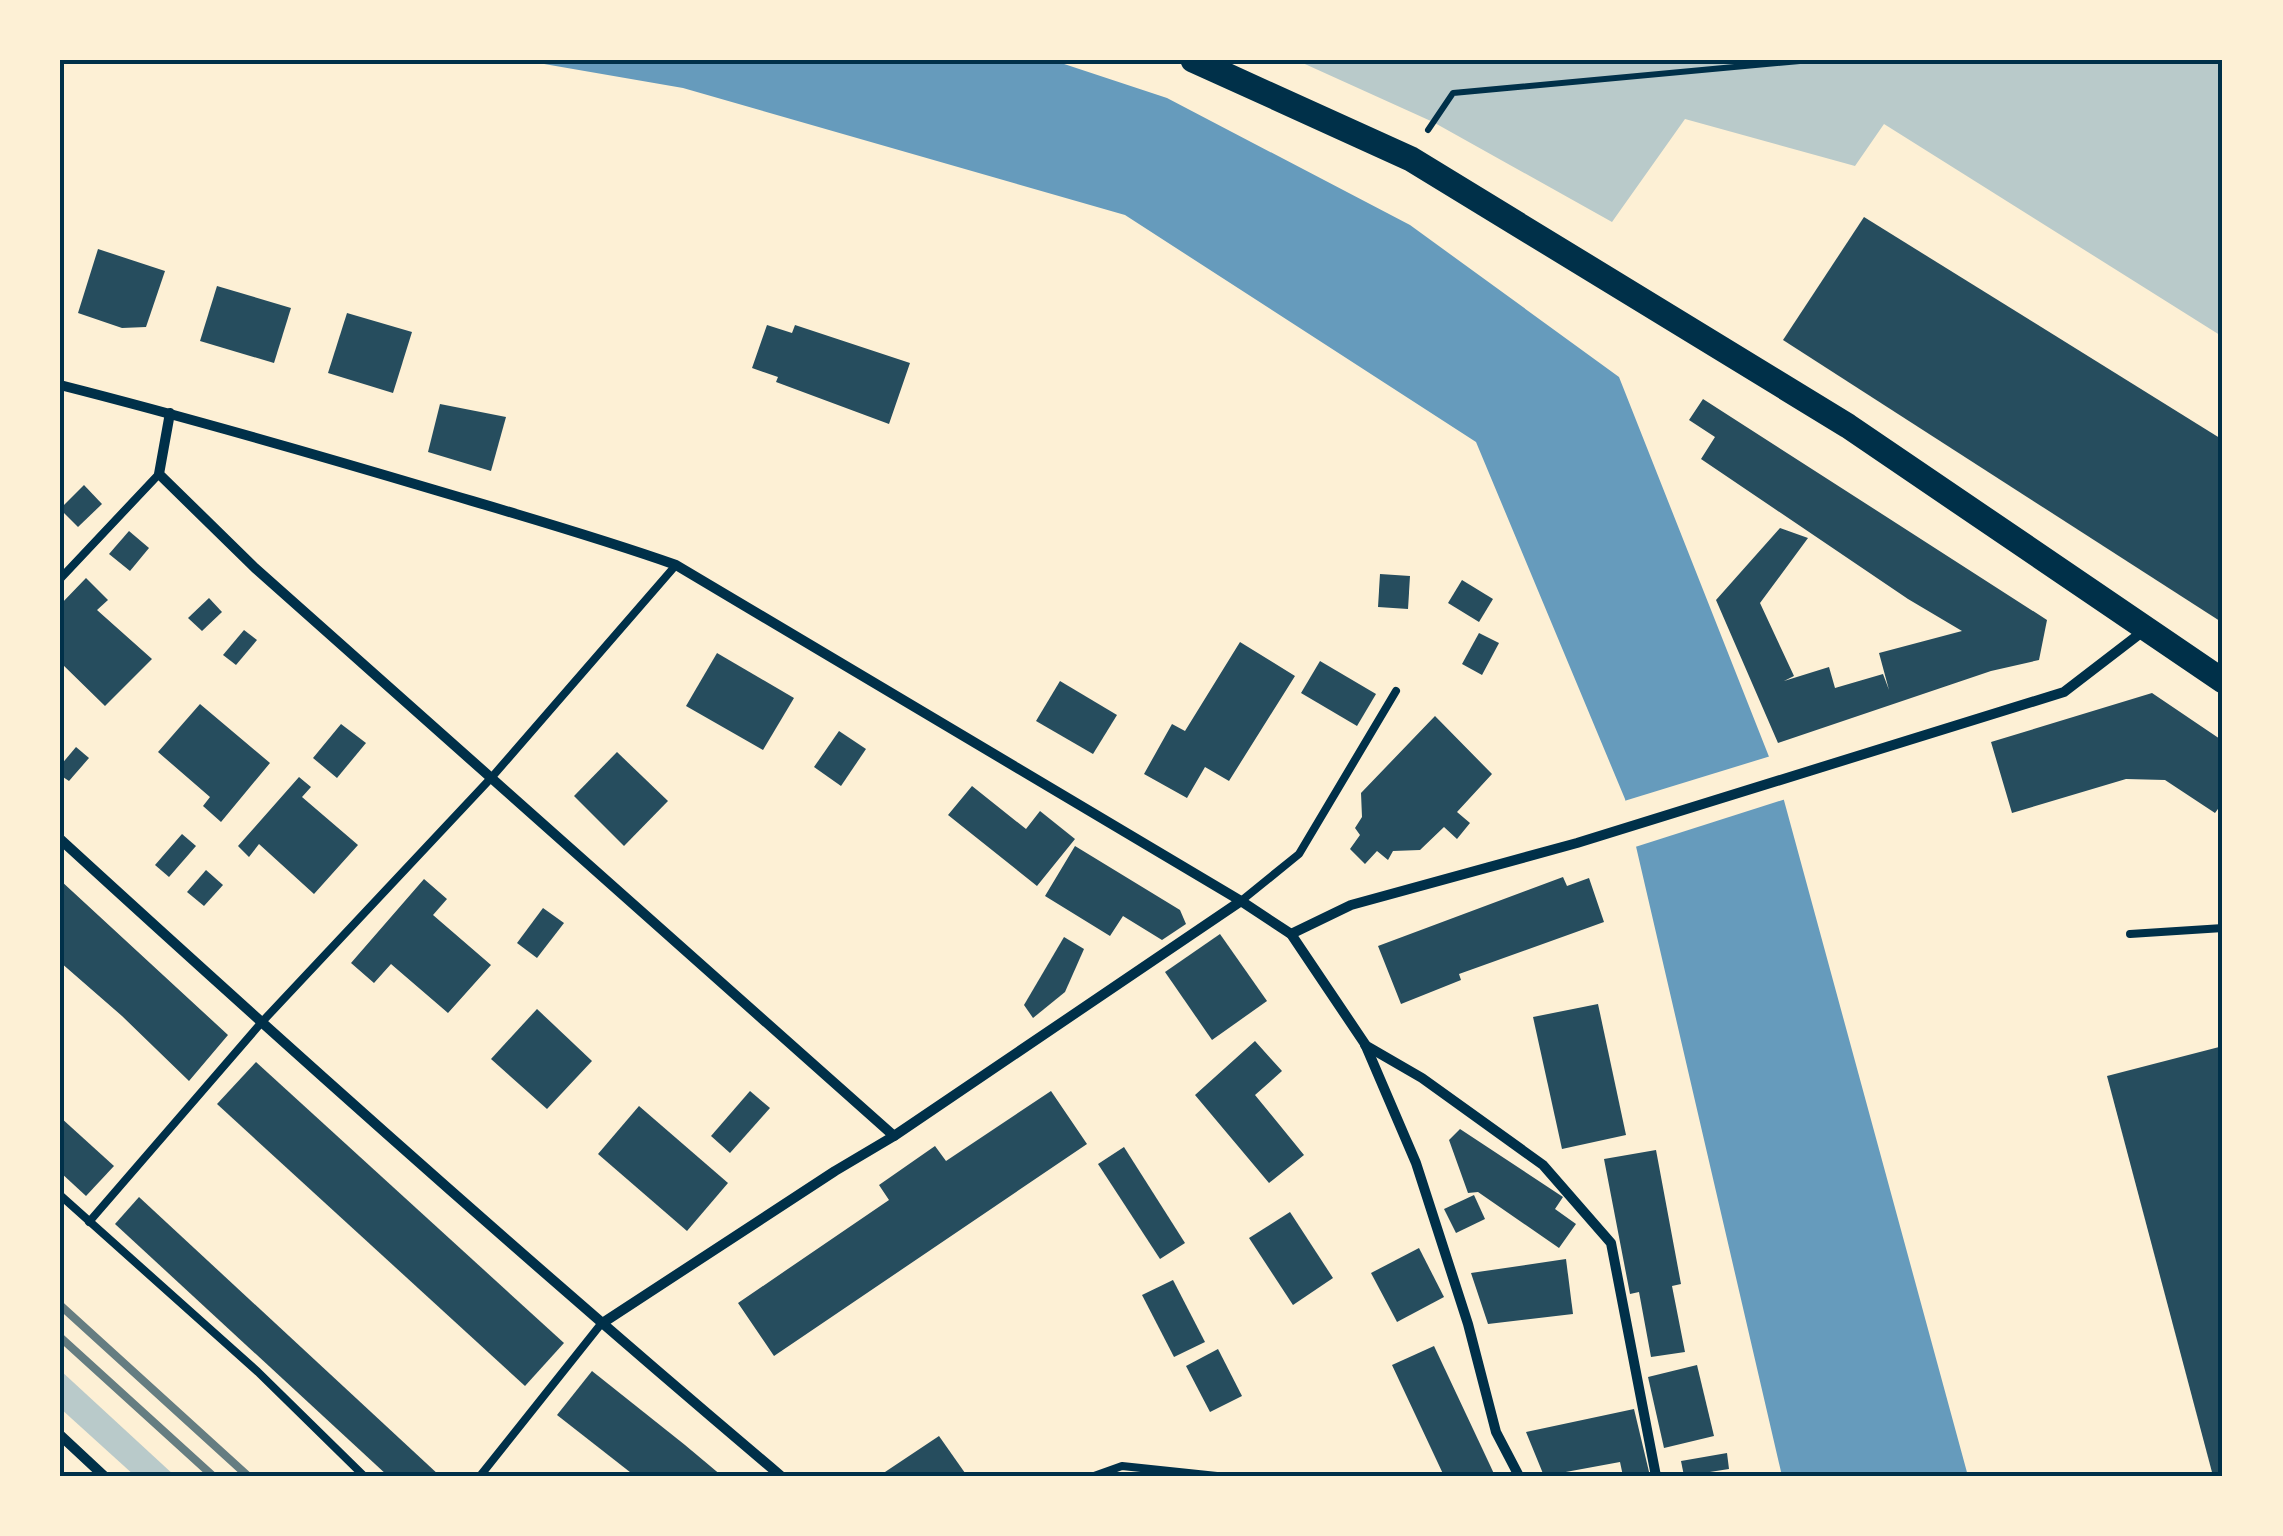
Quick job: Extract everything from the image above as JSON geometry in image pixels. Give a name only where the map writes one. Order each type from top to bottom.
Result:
[{"type":"main road","points":[[1193,60],[1411,159],[1848,426],[2223,680]]},
{"type":"street","points":[[60,385],[170,413],[621,545],[676,565],[1291,934],[1364,1044],[1416,1163],[1468,1324],[1496,1432],[1519,1476]]},
{"type":"street","points":[[170,413],[159,474],[255,568],[894,1136]]},
{"type":"street","points":[[1291,934],[1350,905],[1577,843],[2064,692],[2147,628]]},
{"type":"street","points":[[60,839],[261,1023],[602,1324],[782,1476]]},
{"type":"street","points":[[602,1324],[894,1136],[1241,901]]},
{"type":"street","points":[[1364,1044],[1422,1078],[1543,1165],[1612,1243],[1656,1476]]},
{"type":"street","points":[[60,1436],[104,1476]]},
{"type":"lane","points":[[60,579],[159,474]]},
{"type":"lane","points":[[89,1222],[261,1023],[492,777],[676,565]]},
{"type":"lane","points":[[1241,901],[1300,854],[1396,691]]},
{"type":"lane","points":[[2130,934],[2223,928]]},
{"type":"lane","points":[[60,1195],[258,1372],[364,1476]]},
{"type":"lane","points":[[480,1476],[602,1324]]},
{"type":"lane","points":[[1094,1476],[1122,1466],[1217,1476]]},
{"type":"path","points":[[1411,159],[1453,93],[1810,60]]},
{"type":"shaded area","points":[[1296,60],[2223,60],[2223,337],[1884,124],[1855,166],[1685,119],[1612,222],[1433,122]]},
{"type":"shaded area","points":[[60,1370],[175,1476],[135,1476],[60,1408]]},
{"type":"water","points":[[521,60],[1052,60],[1167,98],[1410,225],[1619,377],[1779,782],[1968,1476],[1782,1476],[1625,799],[1476,442],[1125,215],[683,88]]},
{"type":"pier","points":[[1774,755],[1789,798],[1632,848],[1621,802]]},
{"type":"building","points":[[1864,217],[2223,440],[2223,623],[1783,340]]},
{"type":"building","points":[[98,249],[165,271],[146,327],[122,328],[78,313]]},
{"type":"building","points":[[217,286],[291,308],[274,363],[200,341]]},
{"type":"building","points":[[347,313],[412,332],[393,393],[328,373]]},
{"type":"building","points":[[767,325],[792,333],[795,325],[910,363],[889,424],[776,382],[778,377],[752,368]]},
{"type":"building","points":[[1703,399],[2047,620],[2039,660],[1991,671],[1778,743],[1716,600],[1780,528],[1808,538],[1760,603],[1794,676],[1784,681],[1829,667],[1835,688],[1883,674],[1889,690],[1879,653],[1962,631],[1701,459],[1715,437],[1689,420]]},
{"type":"building","points":[[440,404],[506,417],[491,471],[428,452]]},
{"type":"building","points":[[84,485],[102,504],[78,527],[60,509]]},
{"type":"building","points":[[129,531],[149,548],[130,571],[109,554]]},
{"type":"building","points":[[1380,574],[1410,576],[1408,609],[1378,607]]},
{"type":"building","points":[[86,578],[108,600],[97,610],[152,659],[105,706],[60,662],[60,605]]},
{"type":"building","points":[[1462,580],[1493,599],[1479,622],[1448,603]]},
{"type":"building","points":[[209,598],[222,612],[202,631],[188,618]]},
{"type":"building","points":[[244,630],[257,640],[236,665],[223,655]]},
{"type":"building","points":[[1479,633],[1499,643],[1482,675],[1462,664]]},
{"type":"building","points":[[1240,642],[1295,676],[1229,781],[1205,767],[1187,798],[1144,774],[1172,724],[1185,731]]},
{"type":"building","points":[[717,653],[794,698],[763,750],[686,706]]},
{"type":"building","points":[[1320,661],[1376,694],[1357,726],[1301,693]]},
{"type":"building","points":[[1060,681],[1117,715],[1093,754],[1036,721]]},
{"type":"building","points":[[2152,693],[2223,741],[2223,802],[2215,813],[2165,780],[2126,779],[2012,813],[1991,742]]},
{"type":"building","points":[[200,704],[270,763],[221,822],[203,806],[210,797],[158,752]]},
{"type":"building","points":[[1435,716],[1492,774],[1457,812],[1470,823],[1457,839],[1444,827],[1420,850],[1393,851],[1388,860],[1377,851],[1365,864],[1350,849],[1360,835],[1355,828],[1362,817],[1361,793]]},
{"type":"building","points":[[341,724],[366,743],[337,778],[313,758]]},
{"type":"building","points":[[839,731],[866,749],[841,786],[814,767]]},
{"type":"building","points":[[76,747],[89,758],[69,781],[60,775],[60,766]]},
{"type":"building","points":[[617,752],[668,801],[624,846],[574,796]]},
{"type":"building","points":[[299,777],[311,787],[302,797],[358,845],[314,894],[259,844],[249,857],[238,846]]},
{"type":"building","points":[[972,786],[1026,829],[1040,811],[1075,839],[1037,886],[948,815]]},
{"type":"building","points":[[182,834],[196,846],[169,877],[155,865]]},
{"type":"building","points":[[1075,846],[1180,910],[1186,924],[1162,940],[1123,916],[1110,936],[1045,896]]},
{"type":"building","points":[[206,870],[223,885],[204,906],[187,892]]},
{"type":"building","points":[[1563,877],[1567,886],[1589,878],[1604,922],[1459,974],[1461,980],[1401,1004],[1378,946]]},
{"type":"building","points":[[424,879],[447,899],[433,915],[491,965],[448,1013],[391,964],[374,983],[351,963]]},
{"type":"building","points":[[60,880],[228,1035],[189,1081],[60,962]]},
{"type":"building","points":[[543,908],[564,923],[537,958],[517,943]]},
{"type":"building","points":[[1220,934],[1267,1001],[1212,1040],[1165,972]]},
{"type":"building","points":[[1064,937],[1084,949],[1065,992],[1033,1018],[1024,1005]]},
{"type":"building","points":[[1598,1004],[1626,1135],[1562,1149],[1533,1017]]},
{"type":"building","points":[[537,1009],[592,1061],[547,1109],[491,1059]]},
{"type":"building","points":[[1255,1041],[1282,1071],[1255,1095],[1304,1155],[1269,1183],[1195,1095]]},
{"type":"building","points":[[2223,1046],[2223,1476],[2213,1476],[2107,1076]]},
{"type":"building","points":[[256,1062],[564,1343],[525,1386],[217,1104]]},
{"type":"building","points":[[750,1091],[770,1108],[730,1153],[711,1136]]},
{"type":"building","points":[[1051,1091],[1087,1144],[774,1356],[738,1303],[889,1200],[879,1185],[935,1146],[946,1161]]},
{"type":"building","points":[[639,1106],[728,1183],[687,1231],[598,1154]]},
{"type":"building","points":[[60,1117],[114,1166],[86,1196],[60,1172]]},
{"type":"building","points":[[1460,1129],[1563,1197],[1555,1209],[1576,1224],[1559,1248],[1478,1192],[1468,1193],[1449,1140]]},
{"type":"building","points":[[1124,1147],[1185,1243],[1160,1259],[1098,1164]]},
{"type":"building","points":[[1656,1150],[1681,1284],[1672,1286],[1685,1352],[1651,1357],[1639,1292],[1630,1294],[1604,1159]]},
{"type":"building","points":[[1474,1195],[1485,1219],[1456,1233],[1444,1209]]},
{"type":"building","points":[[139,1197],[440,1476],[388,1476],[115,1224]]},
{"type":"building","points":[[1290,1212],[1333,1278],[1293,1305],[1249,1238]]},
{"type":"building","points":[[1419,1248],[1444,1297],[1397,1322],[1371,1273]]},
{"type":"building","points":[[1566,1259],[1573,1314],[1488,1324],[1471,1273]]},
{"type":"building","points":[[1173,1280],[1205,1342],[1174,1357],[1142,1295]]},
{"type":"building","points":[[1434,1346],[1495,1476],[1444,1476],[1392,1365]]},
{"type":"building","points":[[1218,1349],[1242,1396],[1210,1412],[1186,1366]]},
{"type":"building","points":[[1697,1365],[1714,1436],[1664,1448],[1648,1377]]},
{"type":"building","points":[[592,1371],[722,1476],[635,1476],[557,1415]]},
{"type":"building","points":[[1634,1409],[1650,1476],[1623,1476],[1620,1462],[1544,1476],[1526,1432]]},
{"type":"building","points":[[939,1436],[965,1473],[879,1476]]},
{"type":"building","points":[[1727,1453],[1729,1469],[1684,1476],[1681,1461]]},
{"type":"railway","points":[[60,1305],[248,1476]]},
{"type":"railway","points":[[60,1337],[213,1476]]}]
